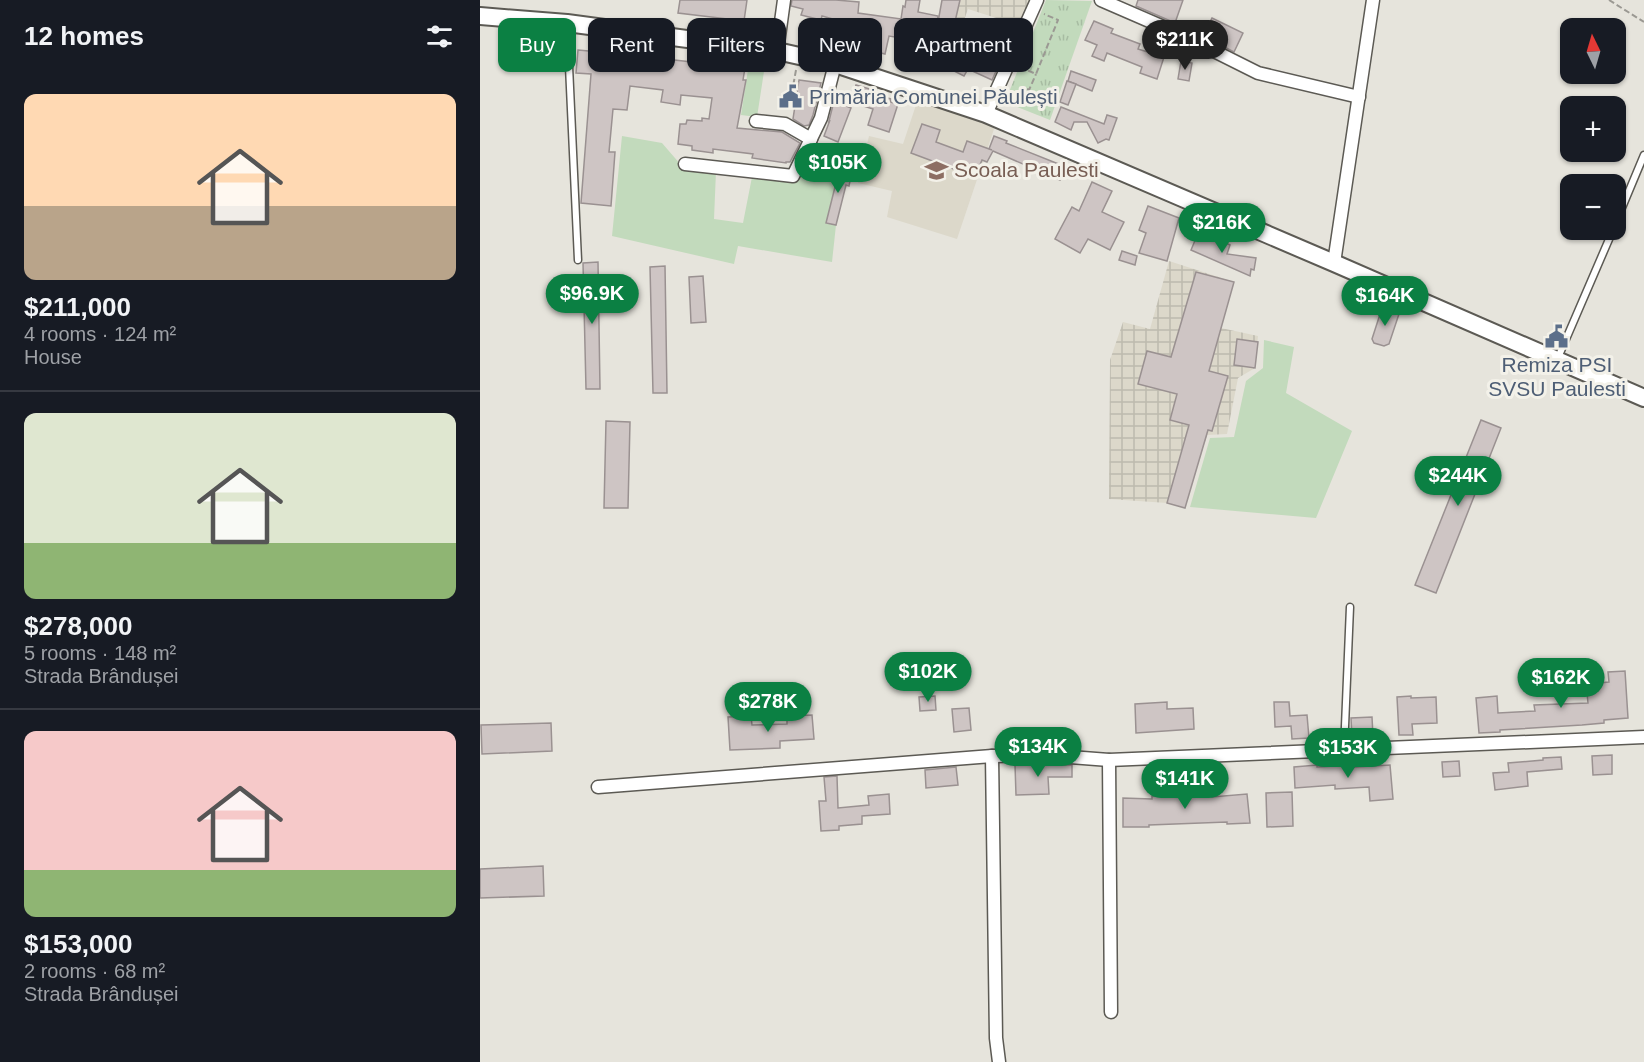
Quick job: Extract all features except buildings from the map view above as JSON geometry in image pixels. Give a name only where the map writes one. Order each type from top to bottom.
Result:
[{"type":"main road","points":[[480,16],[505,18]]},
{"type":"main road","points":[[576,24],[687,39]]},
{"type":"main road","points":[[859,72],[986,114],[1334,262],[1644,398]]},
{"type":"street","points":[[782,18],[784,0]]},
{"type":"street","points":[[986,114],[1037,0]]},
{"type":"street","points":[[1101,0],[1184,36],[1258,73],[1359,97]]},
{"type":"street","points":[[1334,262],[1373,0]]},
{"type":"street","points":[[685,164],[793,176],[821,117],[833,72]]},
{"type":"street","points":[[756,121],[785,124],[811,139]]},
{"type":"street","points":[[598,787],[992,756],[1044,755],[1109,760],[1644,737]]},
{"type":"street","points":[[992,756],[996,1038],[999,1062]]},
{"type":"street","points":[[1109,760],[1111,1012]]},
{"type":"lane","points":[[569,72],[578,260]]},
{"type":"lane","points":[[1626,198],[1644,155]]},
{"type":"lane","points":[[1557,360],[1608,240]]},
{"type":"lane","points":[[1344,750],[1350,607]]},
{"type":"path","points":[[1609,0],[1644,22]]},
{"type":"path","points":[[1027,89],[1029,90],[1058,20],[1045,15]]},
{"type":"path","points":[[797,64],[792,92],[797,93]]},
{"type":"path","points":[[1032,72],[1036,74]]},
{"type":"shaded area","points":[[942,0],[1030,0],[1021,18],[996,18],[968,9],[965,18],[939,18]]},
{"type":"shaded area","points":[[918,99],[995,126],[957,239],[887,217],[892,191],[858,183],[869,136],[903,144]]},
{"type":"shaded area","points":[[1169,261],[1234,282],[1221,328],[1258,336],[1255,368],[1238,378],[1227,434],[1207,435],[1185,508],[1167,503],[1109,499],[1110,360],[1123,322],[1150,329]]},
{"type":"green space","points":[[1046,0],[1092,1],[1050,120],[1005,102],[1017,72],[1033,72],[1033,32]]},
{"type":"green space","points":[[748,72],[764,72],[757,117],[741,115]]},
{"type":"green space","points":[[622,136],[662,143],[681,165],[716,171],[714,219],[743,223],[752,177],[793,183],[808,168],[835,173],[833,182],[841,184],[826,223],[836,225],[832,262],[738,246],[734,264],[612,236]]},
{"type":"green space","points":[[1264,340],[1294,347],[1286,393],[1352,431],[1316,518],[1190,507],[1210,438],[1234,437],[1246,381],[1263,368]]},
{"type":"place","name":"Primăria Comunei Păulești","points":[[791,97]]},
{"type":"place","name":"Scoala Paulesti","points":[[936,170]]},
{"type":"place","name":"Remiza PSI SVSU Paulesti","points":[[1557,337]]}]
